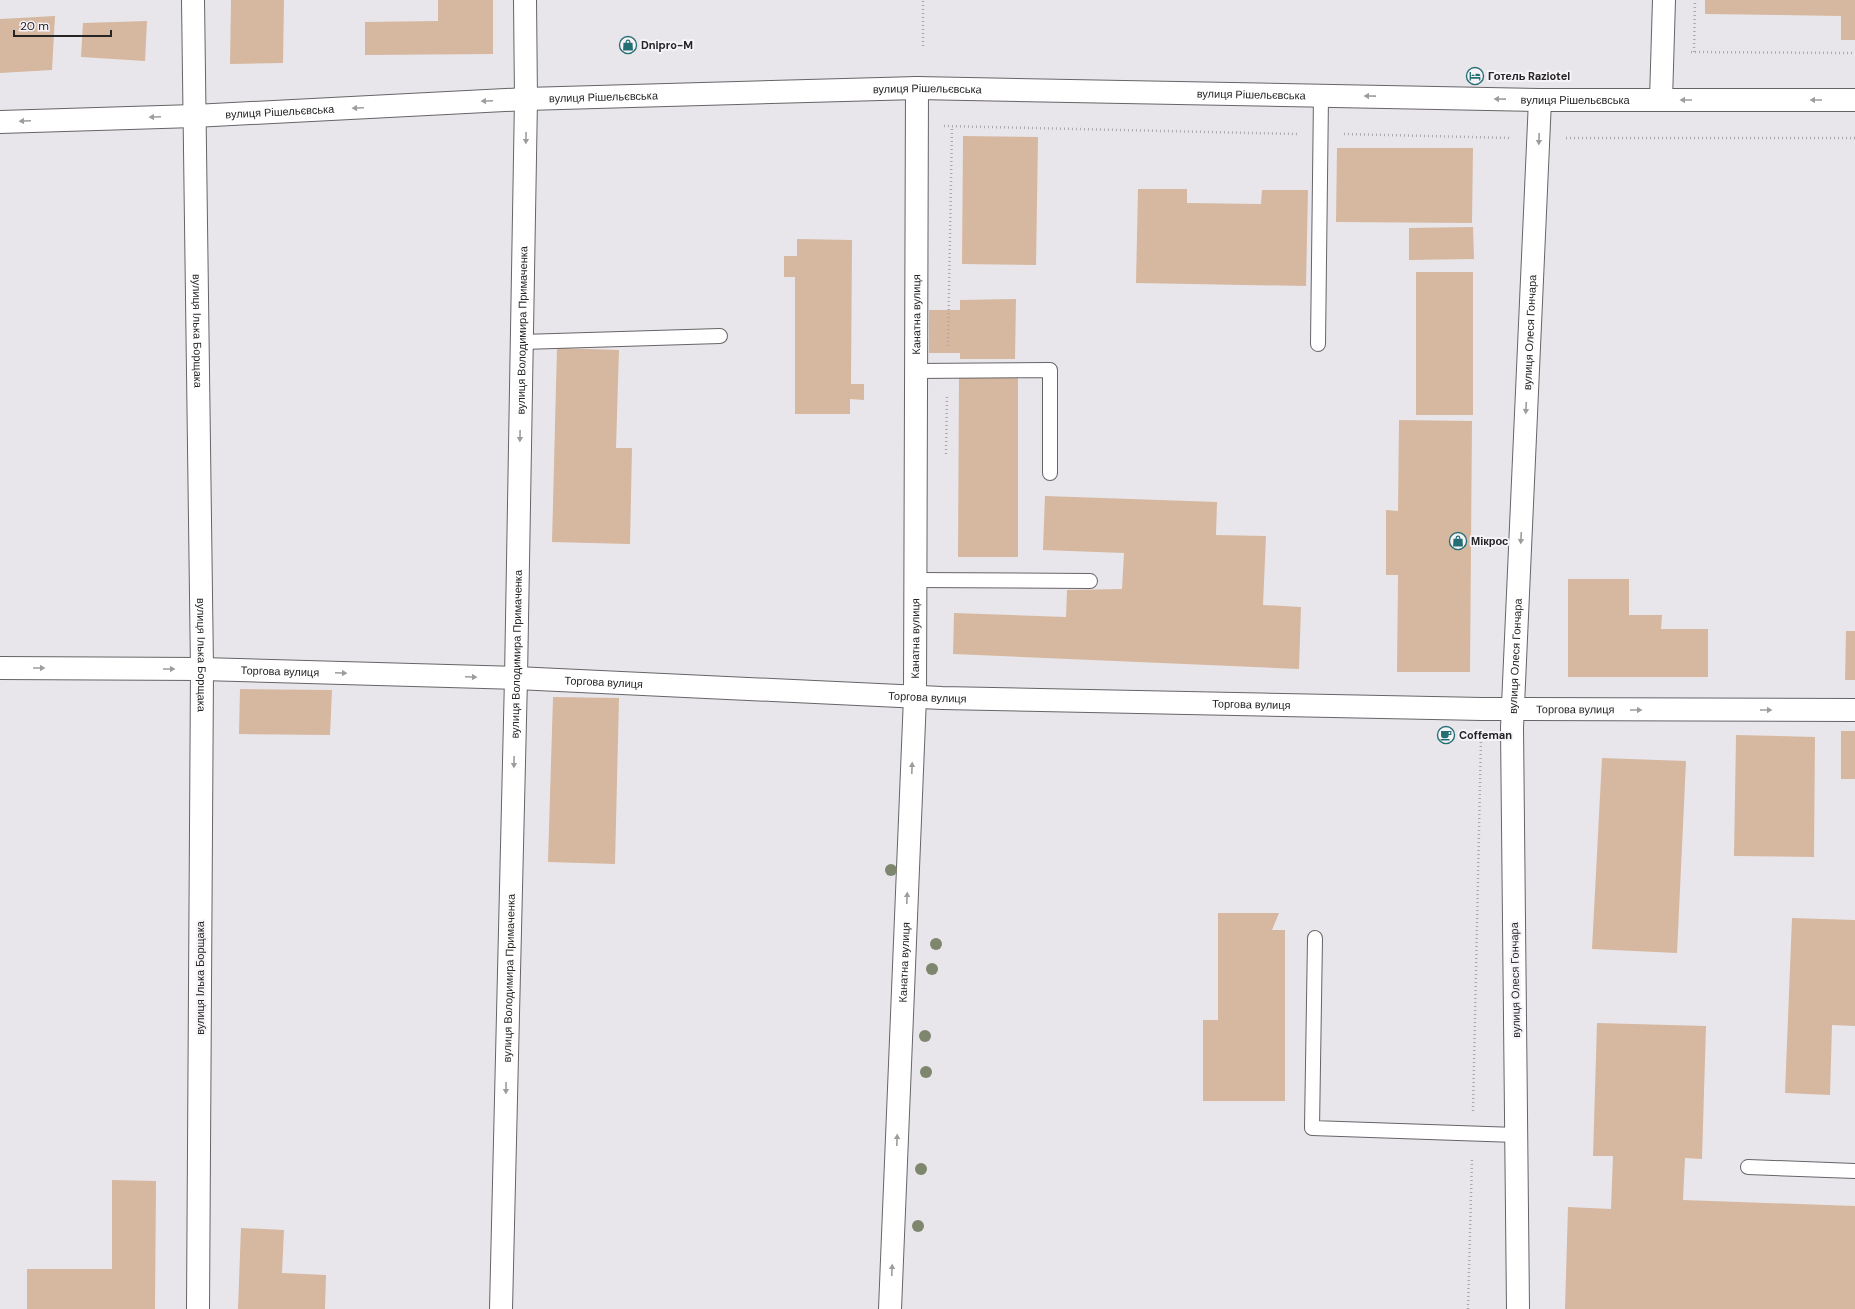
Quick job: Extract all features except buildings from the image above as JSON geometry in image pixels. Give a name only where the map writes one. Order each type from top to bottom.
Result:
[{"type":"street","name":"вулиця Ілька Борщака","points":[[193,0],[202,669],[198,1309]]},
{"type":"street","name":"вулиця Володимира Примаченка","points":[[501,1309],[516,678],[526,99],[525,0]]},
{"type":"street","points":[[1661,100],[1664,0]]},
{"type":"street","name":"вулиця Рішельєвська","points":[[0,122],[194,116],[526,99],[917,88],[1540,100],[1855,100]]},
{"type":"street","name":"Канатна вулиця","points":[[890,1309],[915,697],[917,88]]},
{"type":"street","name":"вулиця Олеся Гончара","points":[[1518,1309],[1513,709],[1540,100]]},
{"type":"street","name":"Торгова вулиця","points":[[0,668],[202,669],[516,678],[915,697],[1482,709],[1855,710]]},
{"type":"lane","points":[[1318,344],[1321,96]]},
{"type":"lane","points":[[522,342],[720,336]]},
{"type":"lane","points":[[916,371],[1050,370],[1050,474]]},
{"type":"lane","points":[[916,580],[1090,581]]},
{"type":"lane","points":[[1315,938],[1312,1128],[1516,1135]]},
{"type":"lane","points":[[1748,1167],[1855,1171]]},
{"type":"path","points":[[923,46],[924,0]]},
{"type":"path","points":[[1694,52],[1695,0]]},
{"type":"path","points":[[1662,52],[1855,53]]},
{"type":"path","points":[[918,126],[1539,138],[1855,138]]},
{"type":"path","points":[[946,456],[952,126]]},
{"type":"path","points":[[1468,1309],[1482,709]]},
{"type":"place","name":"Dnipro-M","points":[[628,45]]},
{"type":"place","name":"Готель Raziotel","points":[[1475,76]]},
{"type":"place","name":"Мікрос","points":[[1458,541]]},
{"type":"place","name":"Coffeman","points":[[1446,735]]}]
